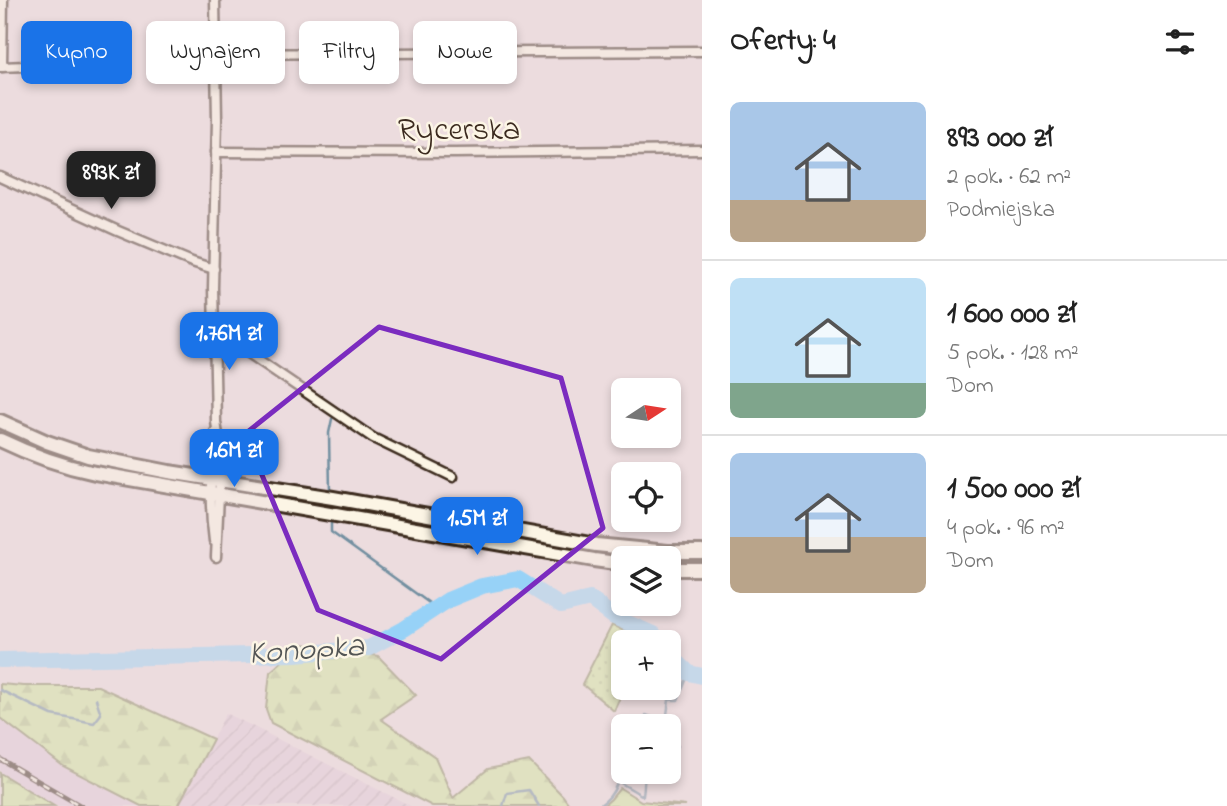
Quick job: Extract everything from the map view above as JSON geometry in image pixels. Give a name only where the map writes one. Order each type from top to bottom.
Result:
[{"type":"main road","points":[[0,421],[47,442],[88,456],[169,472],[329,497],[596,545],[668,552],[702,552]]},
{"type":"main road","points":[[0,440],[62,466],[95,473],[611,562]]},
{"type":"main road","points":[[681,569],[702,569]]},
{"type":"street","points":[[3,0],[1,67],[21,66]]},
{"type":"street","points":[[215,0],[215,21]]},
{"type":"street","points":[[285,54],[702,51]]},
{"type":"street","points":[[215,494],[211,517],[216,557],[215,479],[221,454],[216,422],[216,84]]},
{"type":"street","name":"Rycerska","points":[[216,152],[702,150]]},
{"type":"street","points":[[0,177],[118,231],[214,269]]},
{"type":"street","points":[[215,323],[241,348],[373,438],[453,477]]},
{"type":"highlighted area","points":[[379,327],[561,378],[603,528],[441,659],[318,610],[245,434]]},
{"type":"shaded area","points":[[226,713],[411,806],[178,806]]},
{"type":"shaded area","points":[[0,718],[63,766],[141,806],[54,806],[33,794],[0,773]]},
{"type":"green space","points":[[612,625],[622,630],[611,630],[611,700],[619,700],[614,711],[582,684]]},
{"type":"green space","points":[[302,644],[378,656],[416,695],[381,719],[435,757],[453,798],[488,769],[529,761],[570,806],[432,806],[271,723],[266,709],[270,672]]},
{"type":"green space","points":[[0,684],[98,686],[213,739],[178,806],[141,806],[63,766],[0,718]]},
{"type":"green space","points":[[0,773],[54,806],[0,806]]},
{"type":"green space","points":[[620,788],[641,801],[686,806],[603,806]]},
{"type":"waterway","points":[[330,493],[329,433],[332,419]]},
{"type":"waterway","points":[[331,517],[331,532],[436,608]]},
{"type":"waterway","name":"Konopka","points":[[0,660],[295,654],[369,648],[448,600],[482,586],[518,579],[561,606],[590,599],[614,617],[644,630]]},
{"type":"waterway","name":"Konopka","points":[[681,665],[689,673],[702,676]]},
{"type":"waterway","points":[[667,714],[669,700],[678,700],[689,673]]},
{"type":"waterway","points":[[0,690],[52,715],[94,723],[101,714],[96,699]]},
{"type":"waterway","points":[[599,806],[608,798],[616,784]]},
{"type":"waterway","points":[[622,784],[643,796],[644,784]]},
{"type":"waterway","points":[[503,806],[507,793],[529,790],[539,806]]},
{"type":"railway","points":[[0,759],[81,806]]}]
